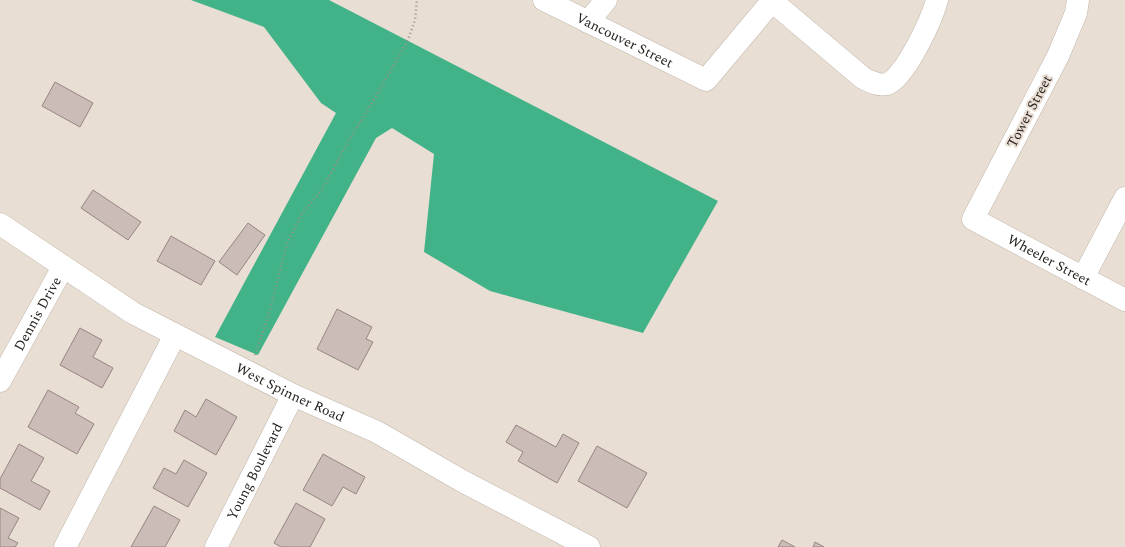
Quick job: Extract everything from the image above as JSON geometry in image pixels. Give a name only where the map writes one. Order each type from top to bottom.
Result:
[{"type":"street","name":"Vancouver Street","points":[[544,0],[706,80],[773,1]]},
{"type":"street","points":[[588,22],[606,0]]},
{"type":"street","points":[[773,1],[863,78],[880,85],[888,83],[898,76],[917,47],[937,0]]},
{"type":"street","name":"Tower Street","points":[[973,219],[1058,56],[1076,13],[1078,0]]},
{"type":"street","points":[[1083,278],[1125,198]]},
{"type":"street","name":"Wheeler Street","points":[[973,219],[1125,300]]},
{"type":"street","name":"West Spinner Road","points":[[0,224],[133,313],[293,396],[377,432],[464,482],[589,547]]},
{"type":"street","name":"Dennis Drive","points":[[0,381],[63,267]]},
{"type":"street","points":[[65,547],[175,335]]},
{"type":"street","name":"Young Boulevard","points":[[216,547],[293,396]]},
{"type":"path","points":[[250,373],[268,317],[287,243],[303,212],[322,190],[349,140],[408,40],[415,20],[417,0]]},
{"type":"green space","points":[[191,0],[329,0],[718,201],[643,333],[490,291],[424,252],[434,154],[392,128],[376,138],[258,355],[215,337],[336,113],[321,103],[264,27]]},
{"type":"building","points":[[55,82],[93,103],[80,127],[42,106]]},
{"type":"building","points":[[93,190],[141,222],[128,240],[81,208]]},
{"type":"building","points":[[248,223],[265,235],[237,275],[219,262]]},
{"type":"building","points":[[171,236],[215,261],[201,285],[157,261]]},
{"type":"building","points":[[337,309],[372,327],[366,339],[373,342],[358,370],[317,349]]},
{"type":"building","points":[[80,328],[102,340],[93,357],[113,368],[102,388],[60,365]]},
{"type":"building","points":[[48,390],[79,407],[75,413],[94,424],[77,454],[28,427]]},
{"type":"building","points":[[206,399],[237,417],[216,455],[174,431],[185,410],[196,417]]},
{"type":"building","points":[[516,425],[556,447],[563,434],[579,443],[557,483],[518,461],[523,452],[506,442]]},
{"type":"building","points":[[19,444],[44,458],[31,481],[50,491],[40,510],[0,488],[0,479]]},
{"type":"building","points":[[597,446],[647,473],[627,508],[578,481]]},
{"type":"building","points":[[323,454],[365,477],[356,494],[343,487],[332,506],[303,490]]},
{"type":"building","points":[[184,460],[207,473],[188,507],[153,488],[164,468],[176,474]]},
{"type":"building","points":[[296,503],[325,519],[310,547],[281,547],[274,543]]},
{"type":"building","points":[[154,506],[180,520],[165,547],[131,547]]},
{"type":"building","points":[[0,508],[19,518],[8,538],[18,543],[15,547],[0,547]]},
{"type":"building","points":[[782,540],[795,547],[778,547]]},
{"type":"building","points":[[815,542],[824,547],[813,547]]}]
